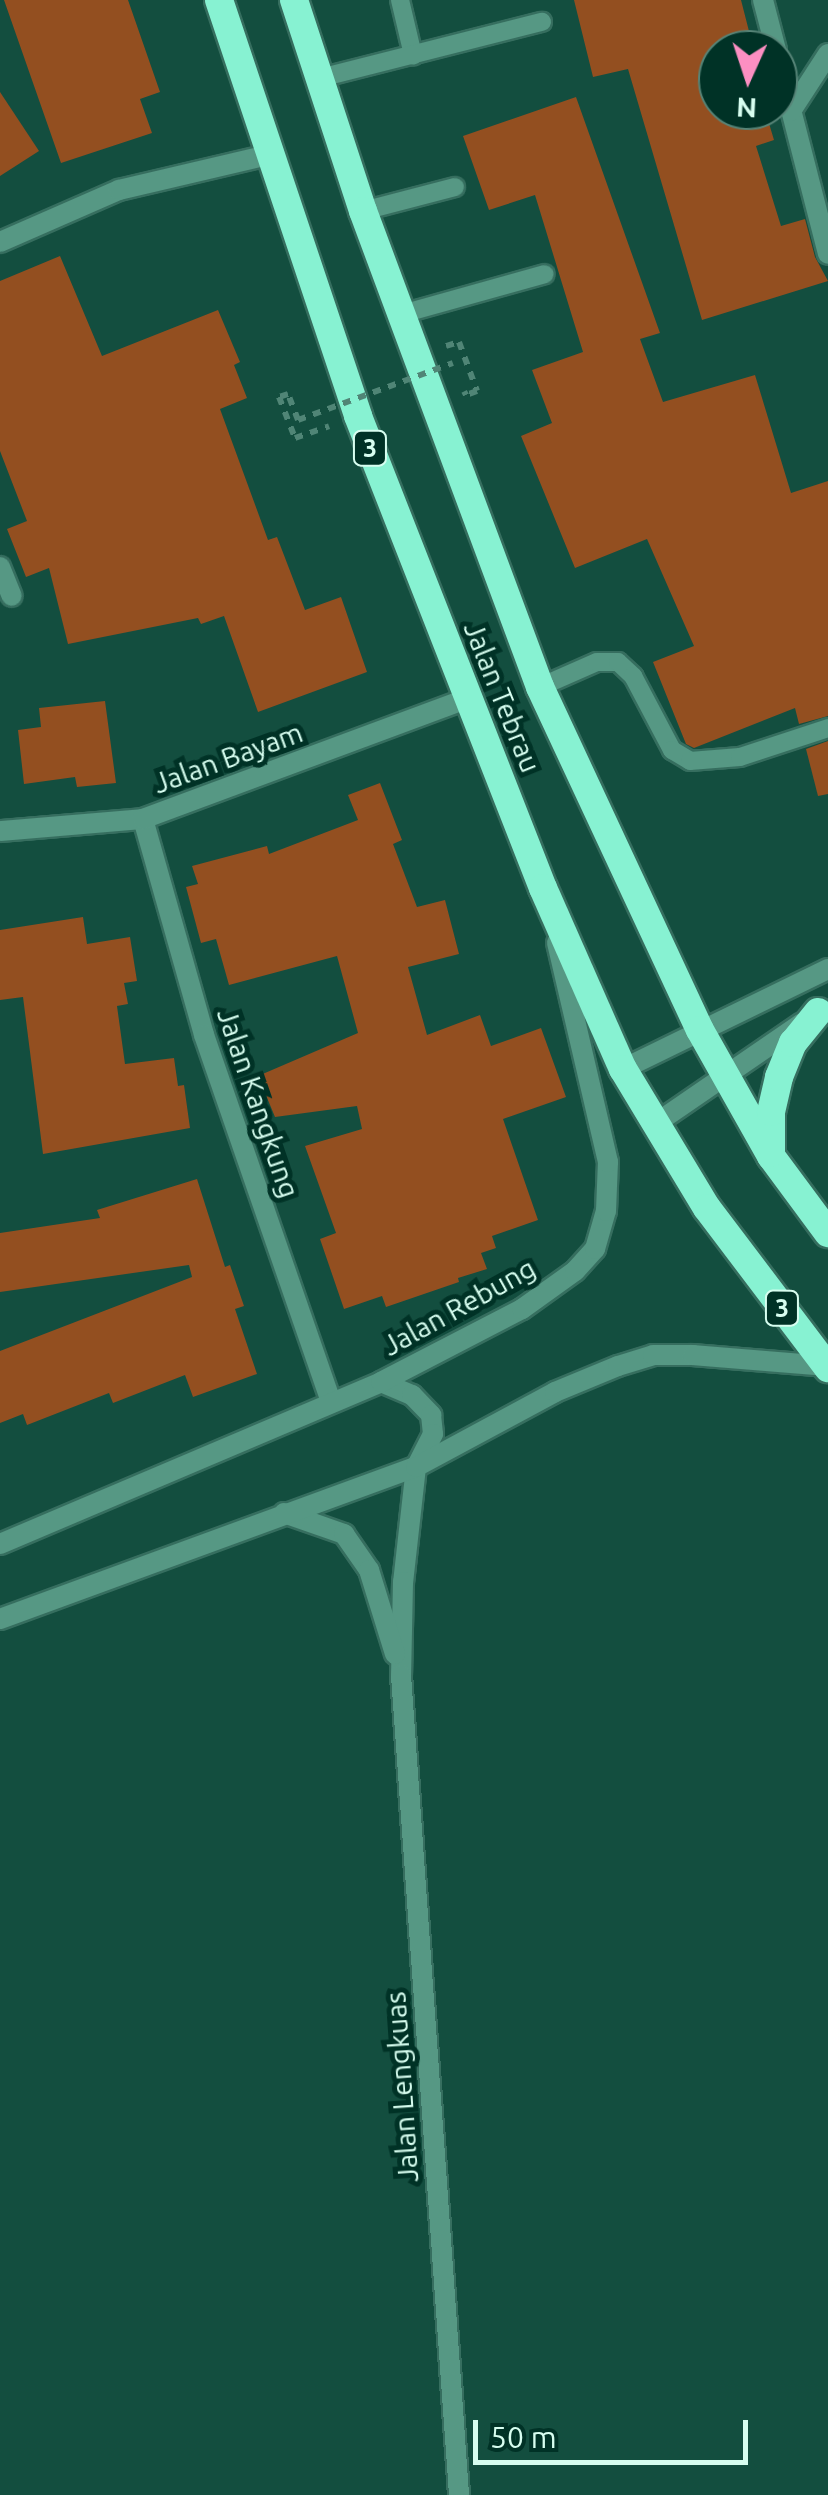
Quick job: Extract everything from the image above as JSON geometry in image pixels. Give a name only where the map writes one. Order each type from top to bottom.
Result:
[{"type":"highway","name":"Jalan Tebrau","points":[[218,0],[358,416],[543,888],[624,1069],[655,1124],[707,1208],[827,1367]]},
{"type":"highway","name":"Jalan Tebrau","points":[[294,0],[363,210],[540,688],[700,1030],[771,1156],[828,1233]]},
{"type":"highway","points":[[771,1156],[771,1112],[779,1076],[794,1042],[823,1009]]},
{"type":"street","points":[[763,0],[771,30]]},
{"type":"street","points":[[798,100],[828,54]]},
{"type":"street","points":[[796,130],[828,254]]},
{"type":"street","points":[[0,242],[119,190],[268,156]]},
{"type":"street","points":[[0,567],[12,596]]},
{"type":"street","name":"Jalan Bayam","points":[[0,832],[142,819],[466,699]]},
{"type":"street","name":"Jalan Kangkung","points":[[142,819],[204,1035],[331,1401]]},
{"type":"street","name":"Jalan Rebung","points":[[0,1544],[381,1382],[522,1309],[575,1271],[595,1248],[606,1211],[608,1162],[543,888]]},
{"type":"street","points":[[624,1069],[828,969]]},
{"type":"street","points":[[655,1124],[823,1009]]},
{"type":"street","points":[[0,1619],[416,1467],[555,1392],[653,1356],[721,1356],[827,1367]]},
{"type":"street","name":"Jalan Lengkuas","points":[[381,1382],[412,1396],[430,1415],[433,1434],[416,1467],[403,1582],[401,1675],[459,2495]]},
{"type":"street","name":"Jalan Lengkuas","points":[[282,1513],[344,1534],[369,1570],[401,1675]]},
{"type":"lane","points":[[400,0],[413,55]]},
{"type":"lane","points":[[320,78],[542,22]]},
{"type":"lane","points":[[363,210],[455,187]]},
{"type":"lane","points":[[402,314],[544,274]]},
{"type":"lane","points":[[540,688],[597,662],[618,662],[633,676],[672,750],[690,761],[740,757],[828,728]]},
{"type":"path","points":[[358,416],[295,438],[279,397],[288,394],[298,420],[453,362]]},
{"type":"building","points":[[4,0],[128,0],[160,92],[140,99],[152,133],[61,163]]},
{"type":"building","points":[[574,0],[741,0],[749,30],[698,30],[698,130],[771,130],[774,140],[756,146],[781,226],[805,219],[815,257],[828,281],[702,320],[628,69],[593,77]]},
{"type":"building","points":[[0,92],[39,151],[0,176]]},
{"type":"building","points":[[576,97],[660,333],[640,339],[663,402],[755,375],[791,493],[828,481],[828,716],[799,724],[795,708],[694,748],[686,744],[653,662],[694,646],[647,539],[575,568],[521,436],[552,423],[532,370],[583,352],[535,195],[489,210],[463,136]]},
{"type":"building","points":[[60,256],[102,356],[218,310],[240,362],[234,365],[247,398],[220,409],[268,540],[277,537],[305,610],[341,597],[367,672],[258,712],[224,616],[201,624],[198,618],[68,644],[49,568],[26,577],[7,529],[27,521],[0,451],[0,281]]},
{"type":"building","points":[[105,701],[116,783],[77,787],[75,777],[24,784],[18,730],[41,727],[39,708]]},
{"type":"building","points":[[828,741],[828,794],[818,796],[806,749]]},
{"type":"building","points":[[380,783],[402,840],[393,844],[417,907],[445,900],[459,954],[408,967],[427,1035],[480,1015],[491,1046],[541,1028],[566,1097],[503,1119],[538,1220],[492,1236],[496,1248],[481,1253],[487,1269],[386,1307],[382,1296],[344,1309],[320,1239],[336,1233],[305,1146],[362,1129],[357,1106],[275,1117],[258,1076],[358,1033],[337,956],[229,985],[216,939],[201,943],[186,887],[198,884],[192,866],[267,846],[269,854],[358,820],[348,795]]},
{"type":"building","points":[[83,917],[87,944],[130,937],[137,981],[124,983],[128,1004],[117,1006],[125,1064],[174,1058],[178,1086],[184,1085],[190,1128],[43,1154],[23,997],[0,1000],[0,930]]},
{"type":"building","points":[[197,1179],[225,1267],[230,1265],[244,1306],[235,1309],[257,1374],[193,1397],[185,1375],[113,1403],[109,1393],[27,1425],[23,1414],[0,1423],[0,1351],[192,1277],[189,1265],[0,1292],[0,1233],[100,1218],[97,1210]]}]
